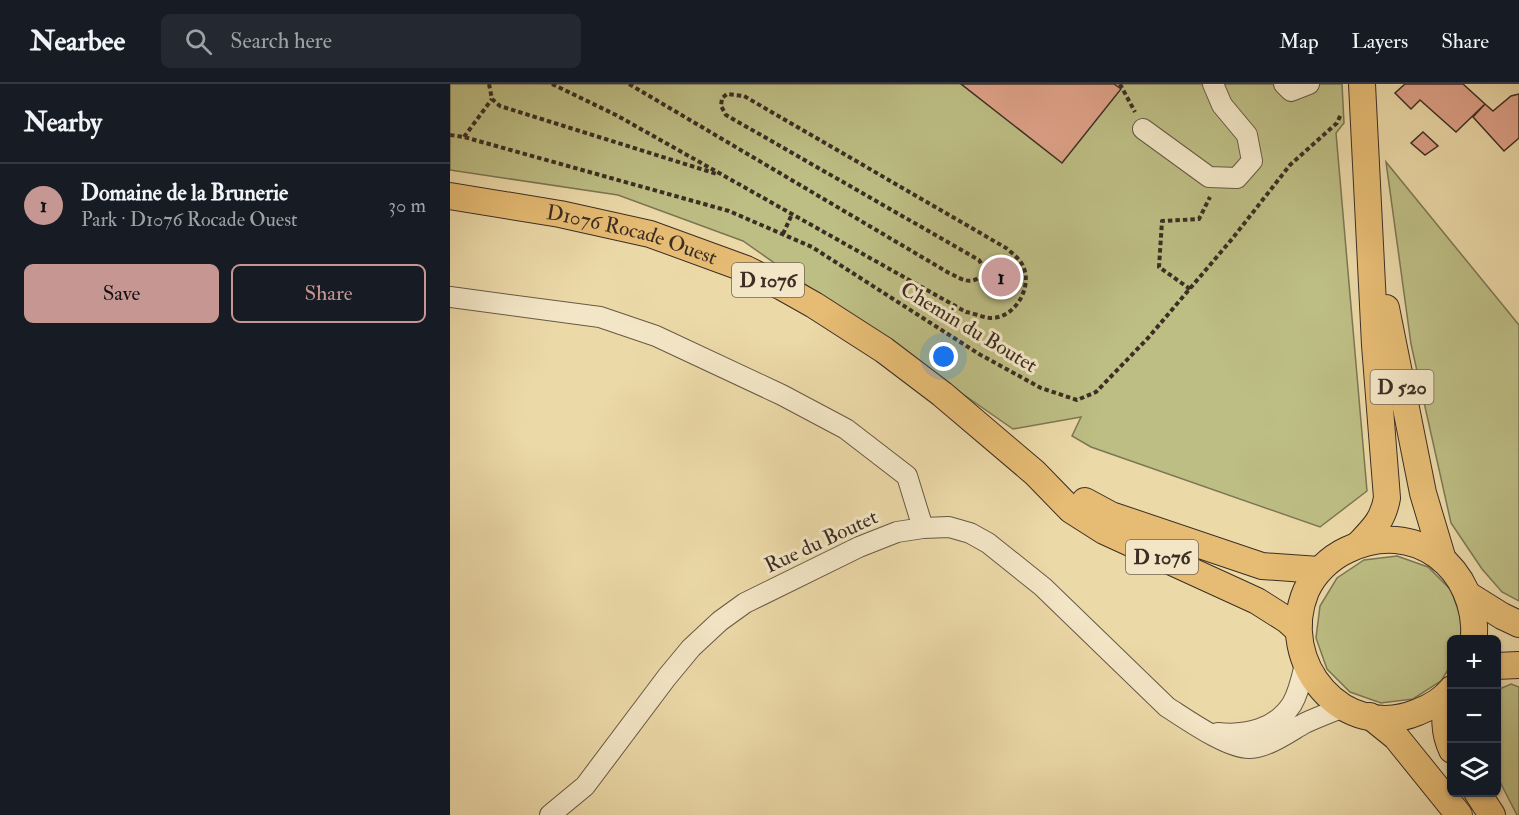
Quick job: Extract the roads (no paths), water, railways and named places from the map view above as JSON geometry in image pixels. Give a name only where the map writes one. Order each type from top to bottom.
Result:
[{"type":"main road","name":"D 520","points":[[1359,544],[1377,525],[1385,512],[1388,498],[1375,345],[1362,84]]},
{"type":"main road","name":"D1076 Rocade Ouest","points":[[450,196],[560,214],[650,234],[746,269],[814,305],[884,350],[942,394],[1035,473],[1071,510],[1104,531],[1257,601],[1287,620],[1298,630]]},
{"type":"main road","name":"D 520","points":[[1369,213],[1423,493],[1443,560]]},
{"type":"main road","name":"D1076 Rocade Ouest","points":[[1035,473],[1111,515],[1188,542],[1262,566],[1319,570]]},
{"type":"main road","points":[[1459,815],[1396,737],[1370,717],[1344,707],[1321,689],[1305,664],[1300,647],[1298,630],[1300,609],[1307,588],[1319,570],[1337,555],[1359,544],[1381,539],[1403,541],[1424,548],[1443,560],[1459,576],[1470,596],[1476,622],[1474,635]]},
{"type":"main road","points":[[1470,596],[1519,624]]},
{"type":"main road","points":[[1501,666],[1519,665]]},
{"type":"main road","points":[[1370,717],[1391,718],[1411,715],[1430,707],[1447,694]]},
{"type":"main road","points":[[1447,706],[1445,720],[1447,740]]},
{"type":"main road","points":[[1480,797],[1491,815]]},
{"type":"street","points":[[1143,129],[1209,177],[1237,178],[1252,161],[1247,135],[1222,105],[1213,84]]},
{"type":"street","points":[[1284,84],[1291,92],[1308,84]]},
{"type":"street","points":[[450,297],[550,309],[600,318],[656,336],[782,395],[846,429],[907,476],[923,528]]},
{"type":"street","name":"Rue du Boutet","points":[[550,815],[585,786],[673,670],[691,648],[720,621],[746,603],[859,547],[897,532],[923,528],[949,527],[970,533],[1005,554],[1043,587],[1167,707],[1236,746],[1250,748],[1264,745],[1344,707]]},
{"type":"street","name":"Rue du Boutet","points":[[1208,732],[1248,733],[1266,728],[1283,715],[1293,703],[1305,664]]},
{"type":"place","name":"Domaine de la Brunerie","points":[[1001,277]]}]
